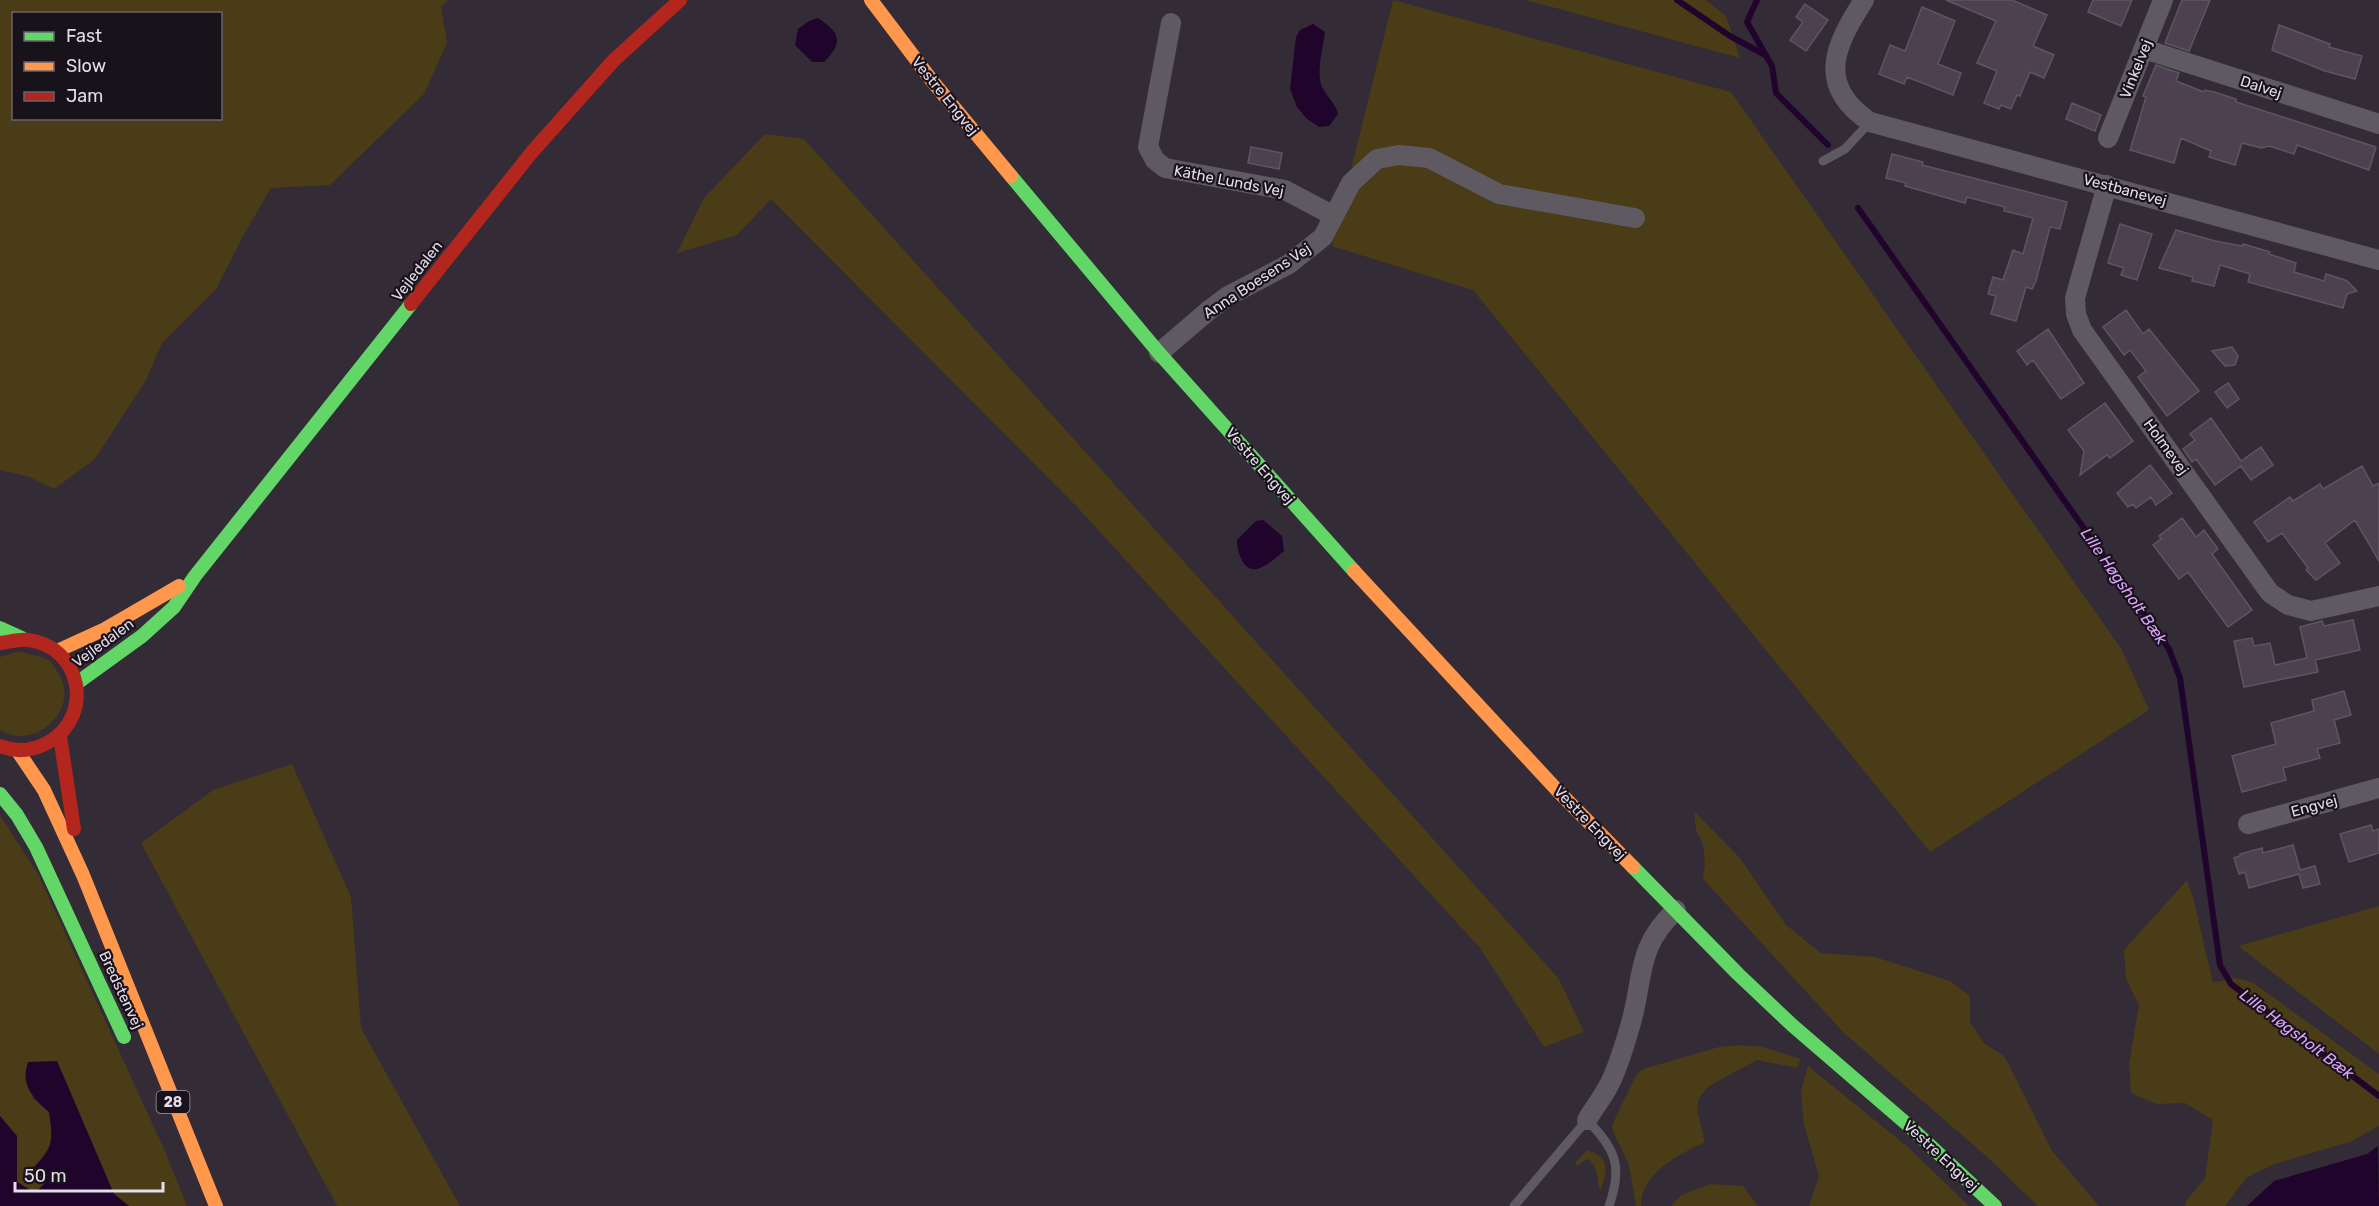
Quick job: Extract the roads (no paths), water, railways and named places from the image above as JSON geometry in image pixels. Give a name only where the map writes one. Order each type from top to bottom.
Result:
[{"type":"main road","name":"Vejledalen","points":[[77,683],[142,636],[174,607],[195,576],[532,152],[614,60],[680,0]]},
{"type":"main road","name":"Vestre Engvej","points":[[871,0],[933,82],[1159,353],[1330,546],[1557,790],[1792,1025],[1908,1125],[1995,1206]]},
{"type":"main road","name":"Vejledalen","points":[[57,651],[121,621],[195,576]]},
{"type":"main road","points":[[0,628],[22,638],[47,644],[57,651],[70,665],[77,683],[78,694],[73,717],[60,736],[40,747],[17,750],[0,746]]},
{"type":"main road","points":[[0,643],[22,638]]},
{"type":"main road","name":"Bredstenvej","points":[[60,736],[83,875]]},
{"type":"main road","name":"Bredstenvej","points":[[17,750],[44,790],[83,875],[216,1206]]},
{"type":"main road","name":"Bredstenvej","points":[[0,794],[17,815],[36,847],[130,1049]]},
{"type":"street","name":"Vestbanevej","points":[[1864,0],[1843,33],[1835,54],[1836,74],[1842,95],[1853,111],[1870,122],[2379,260]]},
{"type":"street","name":"Vinkelvej","points":[[2108,138],[2163,0]]},
{"type":"street","name":"Käthe Lunds Vej","points":[[1170,23],[1148,147],[1155,160],[1165,168],[1285,190],[1334,216]]},
{"type":"street","name":"Dalvej","points":[[2144,49],[2379,124]]},
{"type":"street","name":"Anna Boesens Vej","points":[[1159,353],[1228,296],[1289,264],[1323,237],[1351,183],[1377,159],[1399,155],[1429,158],[1499,194],[1635,218]]},
{"type":"street","name":"Holmevej","points":[[2107,185],[2075,298],[2076,314],[2082,330],[2270,593],[2288,605],[2311,611],[2379,596]]},
{"type":"street","name":"Engvej","points":[[2248,824],[2379,788]]},
{"type":"street","points":[[1587,1120],[1610,1084],[1631,1022],[1640,973],[1649,943],[1666,919],[1676,910]]},
{"type":"lane","points":[[1823,161],[1845,149],[1870,122]]},
{"type":"lane","points":[[1514,1206],[1587,1120],[1602,1135],[1612,1155],[1618,1175],[1609,1206]]},
{"type":"waterway","points":[[1677,0],[1730,36],[1765,55]]},
{"type":"waterway","name":"Lille Høgsholt Bæk","points":[[1757,0],[1747,22],[1772,66],[1776,93],[1828,145]]},
{"type":"waterway","name":"Lille Høgsholt Bæk","points":[[1858,208],[2169,649],[2180,678],[2220,965],[2231,984],[2379,1096]]}]
